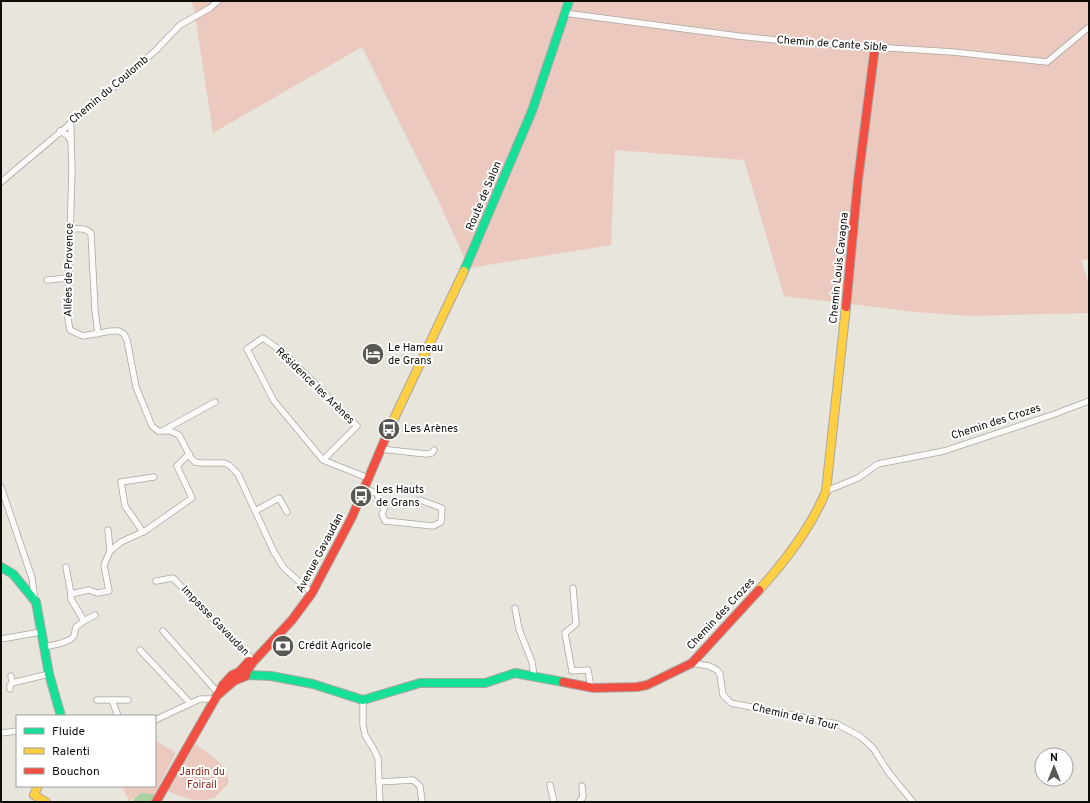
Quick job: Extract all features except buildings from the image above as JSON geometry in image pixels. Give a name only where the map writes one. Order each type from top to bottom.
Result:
[{"type":"street","name":"Chemin du Coulomb","points":[[1,182],[131,73],[180,25],[210,8],[218,1]]},
{"type":"street","name":"Route de Salon","points":[[406,394],[462,273],[532,111],[544,80],[568,1]]},
{"type":"street","name":"Chemin de Cante Sible","points":[[564,13],[794,42],[953,52],[1047,62],[1089,27]]},
{"type":"street","name":"Chemin Louis Cavagna","points":[[826,491],[858,180],[875,48]]},
{"type":"street","name":"Allées de Provence","points":[[69,124],[71,127],[72,169],[68,278],[68,319],[70,330],[83,336],[111,331],[124,334],[127,340],[136,387],[152,426],[162,432],[170,431],[179,435],[188,454]]},
{"type":"street","points":[[60,131],[67,135],[71,141]]},
{"type":"street","points":[[70,229],[83,228],[91,233],[95,310],[98,334]]},
{"type":"street","points":[[47,280],[68,278]]},
{"type":"street","name":"Résidence les Arènes","points":[[324,460],[357,426],[284,353],[263,338],[247,349],[274,401],[324,460],[368,478]]},
{"type":"street","name":"Avenue Gavaudan","points":[[243,672],[296,616],[312,593],[352,517],[380,449],[406,394]]},
{"type":"street","name":"Chemin des Crozes","points":[[363,700],[420,683],[485,683],[515,673],[591,688],[637,687],[647,685],[692,663],[780,567],[804,533],[820,506],[826,491],[858,478],[878,464],[944,451],[1089,401]]},
{"type":"street","points":[[162,432],[215,402]]},
{"type":"street","points":[[380,449],[426,454],[432,453],[434,450]]},
{"type":"street","points":[[71,594],[89,590],[97,592],[108,591],[104,565],[110,551],[121,542],[143,532],[192,498],[177,466],[188,454],[195,462],[201,464],[224,463],[229,465],[238,474],[274,552],[284,568],[312,593]]},
{"type":"street","points":[[143,532],[125,506],[121,482],[154,477]]},
{"type":"street","points":[[1,487],[32,578],[49,674],[61,715]]},
{"type":"street","points":[[364,488],[376,493],[385,506],[382,514],[386,521],[433,526],[441,522],[442,508],[420,500]]},
{"type":"street","points":[[255,511],[279,498],[287,512]]},
{"type":"street","points":[[108,530],[110,551]]},
{"type":"street","points":[[1,567],[13,574],[36,602]]},
{"type":"street","points":[[66,567],[71,599],[84,621]]},
{"type":"street","name":"Impasse Gavaudan","points":[[156,581],[173,578],[252,658]]},
{"type":"street","points":[[573,588],[576,624],[565,633],[572,671],[588,670],[591,688]]},
{"type":"street","points":[[515,608],[519,629],[532,662],[534,676]]},
{"type":"street","points":[[44,647],[59,644],[72,638],[75,634],[76,627],[95,615]]},
{"type":"street","points":[[163,631],[217,696]]},
{"type":"street","points":[[1,639],[41,632]]},
{"type":"street","name":"Avenue Gavaudan","points":[[243,672],[252,658],[268,646]]},
{"type":"street","points":[[140,650],[190,704]]},
{"type":"street","name":"Chemin de la Tour","points":[[692,663],[709,666],[717,670],[720,674],[724,695],[731,703],[837,724],[861,738],[873,748],[889,773],[913,802]]},
{"type":"street","points":[[158,799],[217,696],[243,672],[252,676],[271,676],[313,684],[363,700],[363,725],[365,735],[378,758],[380,802]]},
{"type":"street","points":[[10,689],[12,679],[49,674]]},
{"type":"street","points":[[156,720],[205,698],[217,696]]},
{"type":"street","points":[[97,700],[128,700]]},
{"type":"street","points":[[112,700],[118,715]]},
{"type":"street","points":[[3,732],[16,730]]},
{"type":"street","points":[[379,782],[413,780],[420,786],[422,802]]},
{"type":"street","points":[[550,785],[554,802]]},
{"type":"street","points":[[579,802],[583,797],[582,786]]},
{"type":"street","points":[[38,787],[32,798],[46,802]]},
{"type":"green space","points":[[191,1],[1089,1],[1089,259],[1081,260],[1089,284],[1089,313],[969,316],[916,312],[784,296],[744,160],[615,150],[611,245],[469,268],[438,200],[362,47],[213,133],[194,9]]},
{"type":"green space","points":[[158,742],[176,753],[154,795],[141,794],[129,801],[122,787],[156,787],[156,743]]},
{"type":"green space","name":"Jardin du Foirail","points":[[195,745],[213,757],[223,766],[226,772],[228,784],[215,798],[196,800],[168,791]]},
{"type":"waterway","points":[[138,802],[143,798],[151,799],[157,802]]},
{"type":"traffic: fast","points":[[464,271],[532,111],[569,1]]},
{"type":"traffic: fast","points":[[1,567],[13,574],[36,602],[49,674],[61,715]]},
{"type":"traffic: fast","points":[[247,675],[271,676],[313,684],[363,700],[420,683],[485,683],[515,673],[563,682]]},
{"type":"traffic: slow","points":[[391,425],[464,271]]},
{"type":"traffic: slow","points":[[759,590],[797,543],[813,518],[826,491],[846,307]]},
{"type":"traffic: slow","points":[[38,787],[34,795],[46,802]]},
{"type":"traffic: jam","points":[[846,307],[858,180],[875,47]]},
{"type":"traffic: jam","points":[[219,694],[234,681],[246,676],[247,671],[253,662],[292,620],[312,593],[352,517],[391,425]]},
{"type":"traffic: jam","points":[[563,682],[594,688],[637,687],[647,685],[692,663],[759,590]]},
{"type":"traffic: jam","points":[[156,802],[223,685],[232,675],[239,672],[249,661]]},
{"type":"place","name":"Le Hameau de Grans","points":[[373,354]]},
{"type":"place","name":"Les Arènes","points":[[389,429]]},
{"type":"place","name":"Les Hauts de Grans","points":[[361,496]]},
{"type":"place","name":"Crédit Agricole","points":[[283,646]]}]
